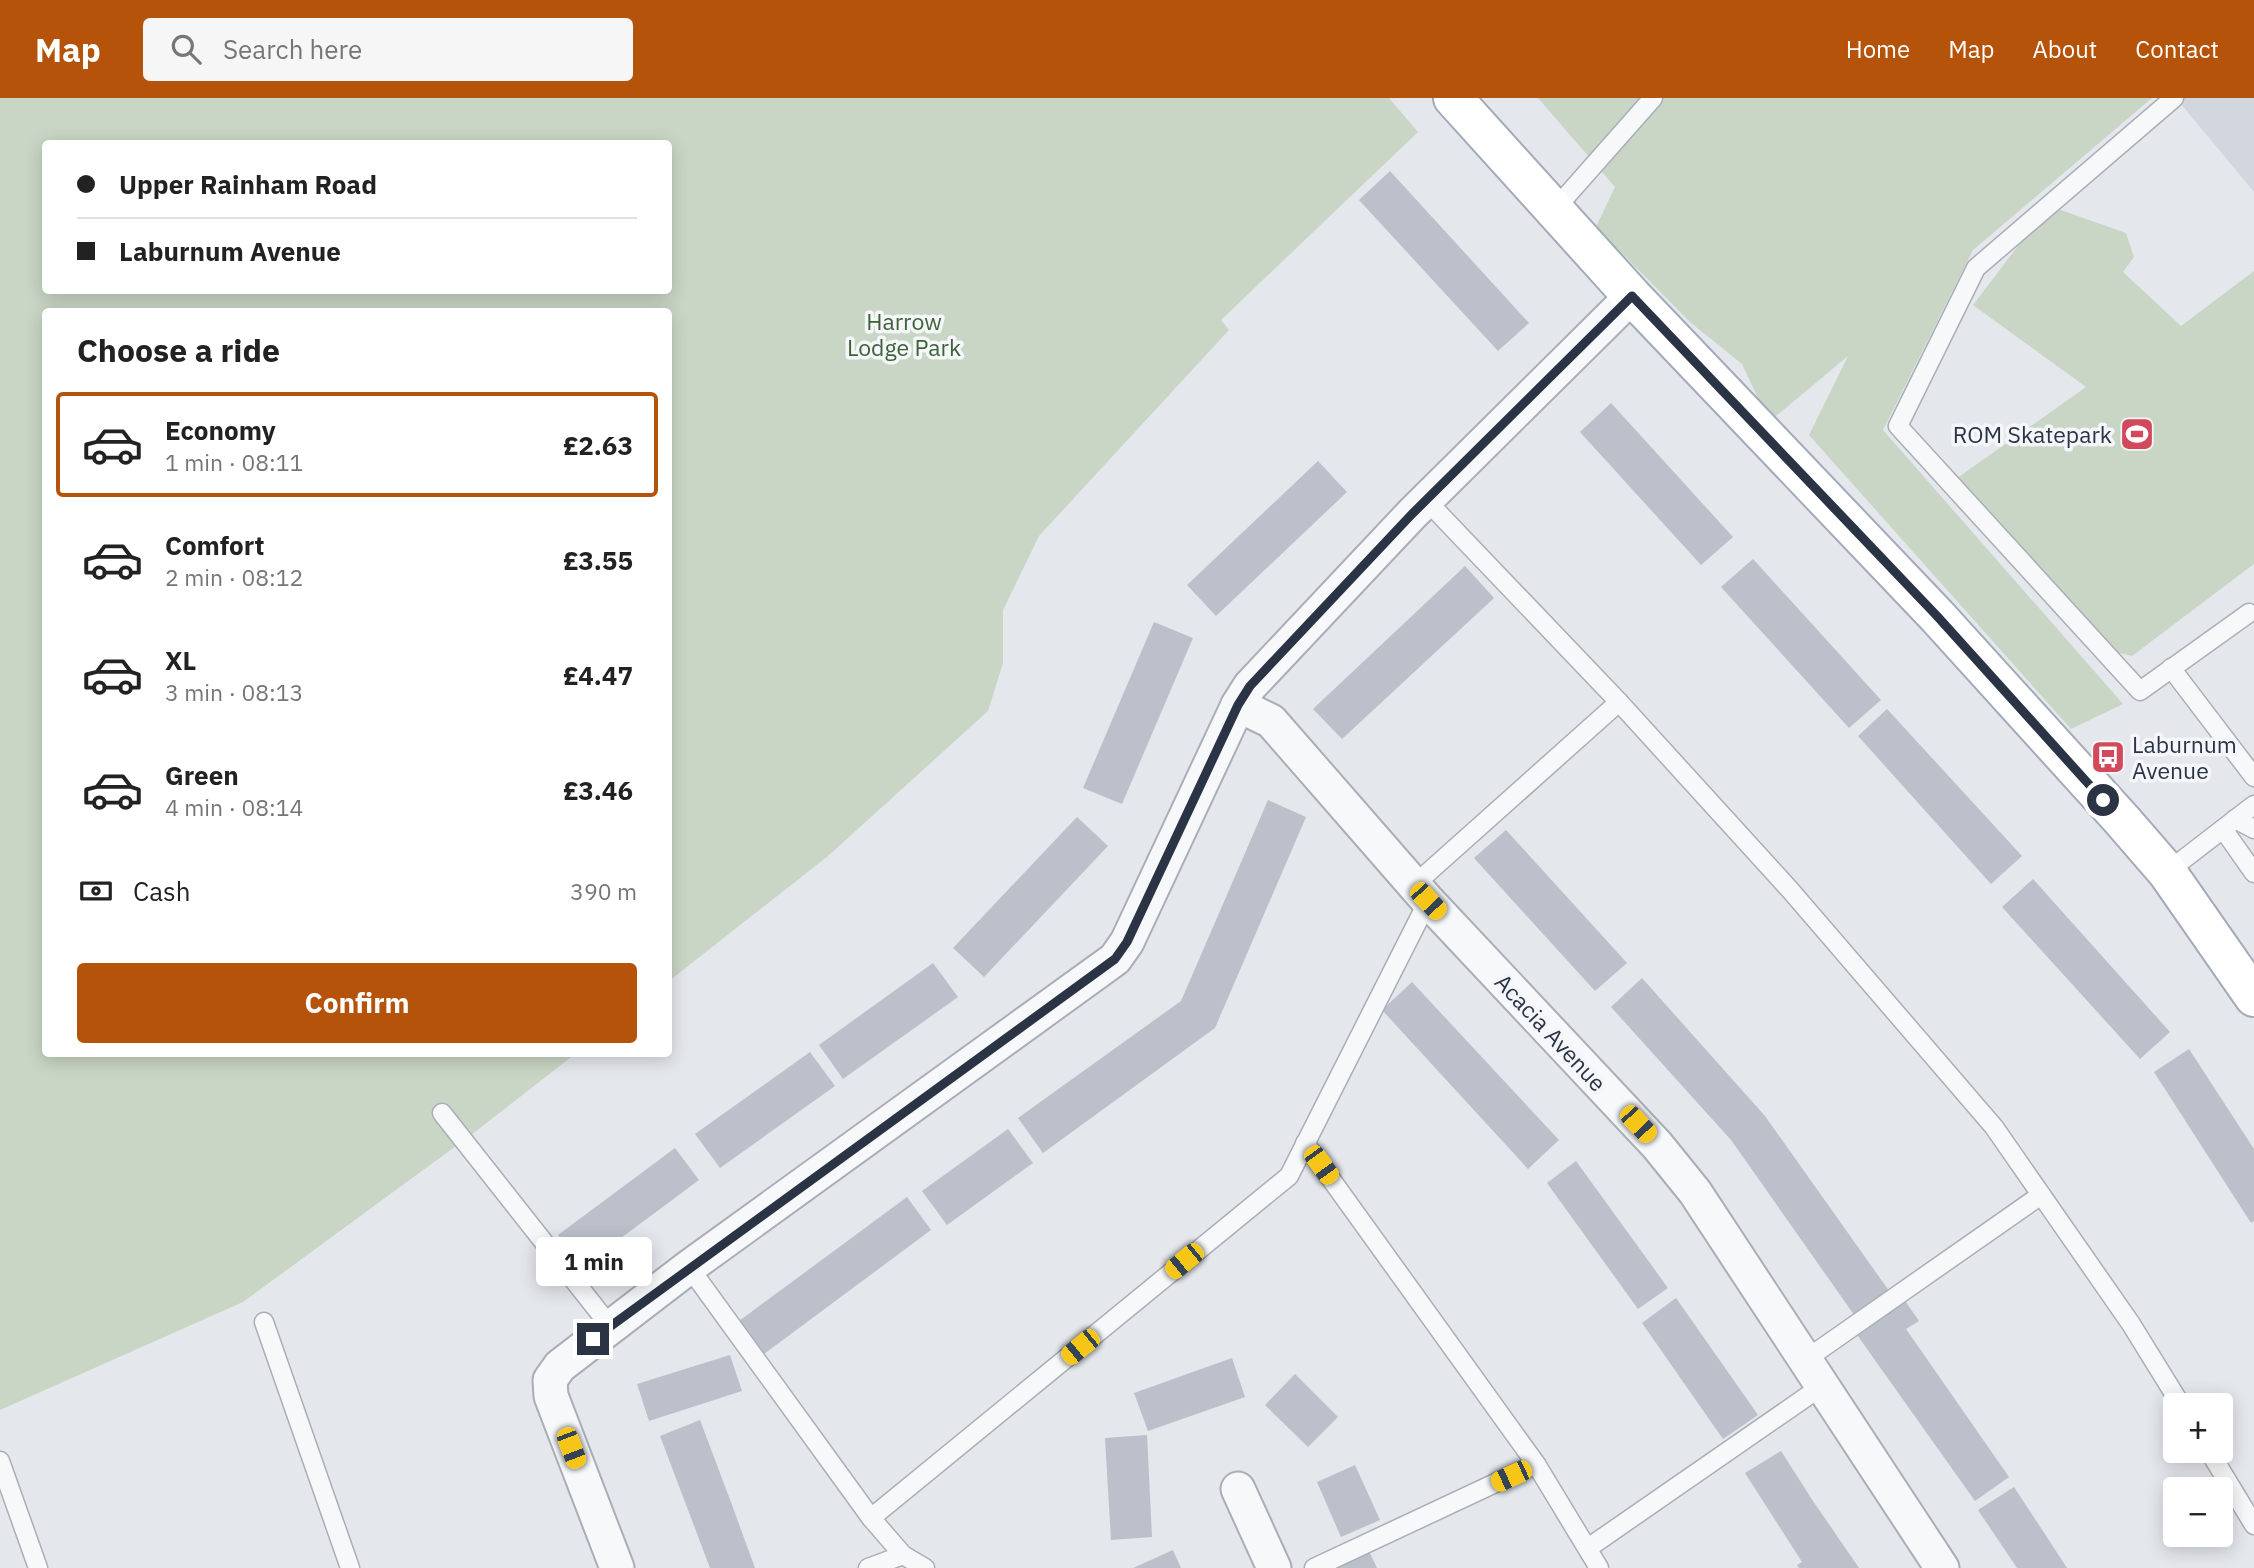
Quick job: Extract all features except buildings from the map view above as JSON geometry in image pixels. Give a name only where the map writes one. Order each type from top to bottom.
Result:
[{"type":"main road","points":[[1453,98],[1632,296],[1937,616],[2167,872],[2254,997]]},
{"type":"street","points":[[617,1568],[551,1396],[550,1380],[560,1366],[689,1267],[1115,959],[1127,942],[1238,705],[1250,686],[1426,500],[1632,296]]},
{"type":"street","name":"Acacia Avenue","points":[[1238,705],[1270,721],[1421,893],[1657,1144],[1695,1192],[1942,1568]]},
{"type":"street","points":[[1238,1489],[1274,1568]]},
{"type":"lane","points":[[1555,209],[1653,98]]},
{"type":"lane","points":[[2174,98],[1976,268],[1898,426],[2140,691],[2249,613]]},
{"type":"lane","points":[[1426,500],[1619,702],[1791,891],[1985,1116],[2131,1324],[2174,1393]]},
{"type":"lane","points":[[2171,668],[2254,776]]},
{"type":"lane","points":[[871,1518],[1289,1176],[1421,893],[1619,702]]},
{"type":"lane","points":[[2167,872],[2243,815]]},
{"type":"lane","points":[[2243,815],[2254,829]]},
{"type":"lane","points":[[2243,815],[2254,873]]},
{"type":"lane","points":[[442,1113],[610,1326]]},
{"type":"lane","points":[[1305,1143],[1536,1464],[1599,1568]]},
{"type":"lane","points":[[1588,1548],[2041,1195]]},
{"type":"lane","points":[[689,1267],[871,1518],[903,1555],[925,1568]]},
{"type":"lane","points":[[264,1322],[350,1568]]},
{"type":"lane","points":[[0,1461],[38,1568]]},
{"type":"lane","points":[[2216,1463],[2254,1525]]},
{"type":"lane","points":[[1314,1568],[1536,1464]]},
{"type":"lane","points":[[868,1568],[903,1555]]},
{"type":"shaded area","points":[[2176,98],[2254,98],[2254,192]]},
{"type":"green space","name":"Harrow Lodge Park","points":[[0,98],[1389,98],[1418,132],[1221,320],[1229,330],[1039,536],[1003,610],[1003,663],[988,711],[828,856],[672,979],[672,308],[42,308],[42,1057],[571,1057],[471,1135],[243,1302],[0,1410]]},
{"type":"green space","points":[[1538,98],[2152,98],[1973,250],[1883,430],[2123,704],[2071,729],[1809,435],[1848,356],[1769,422],[1742,364],[1691,323],[1596,227],[1615,187]]},
{"type":"green space","name":"ROM Skatepark","points":[[2058,209],[2126,233],[2134,257],[2123,272],[2181,326],[2254,271],[2254,564],[2132,656],[2112,651],[1953,481],[2086,387],[1973,305],[2040,217]]},
{"type":"place","name":"ROM Skatepark","points":[[2137,434]]},
{"type":"place","name":"Laburnum Avenue","points":[[2108,757]]},
{"type":"route","points":[[593,1339],[689,1267],[1101,972],[1115,959],[1127,942],[1238,705],[1250,686],[1412,514],[1632,296],[1937,616],[2103,800]]}]
